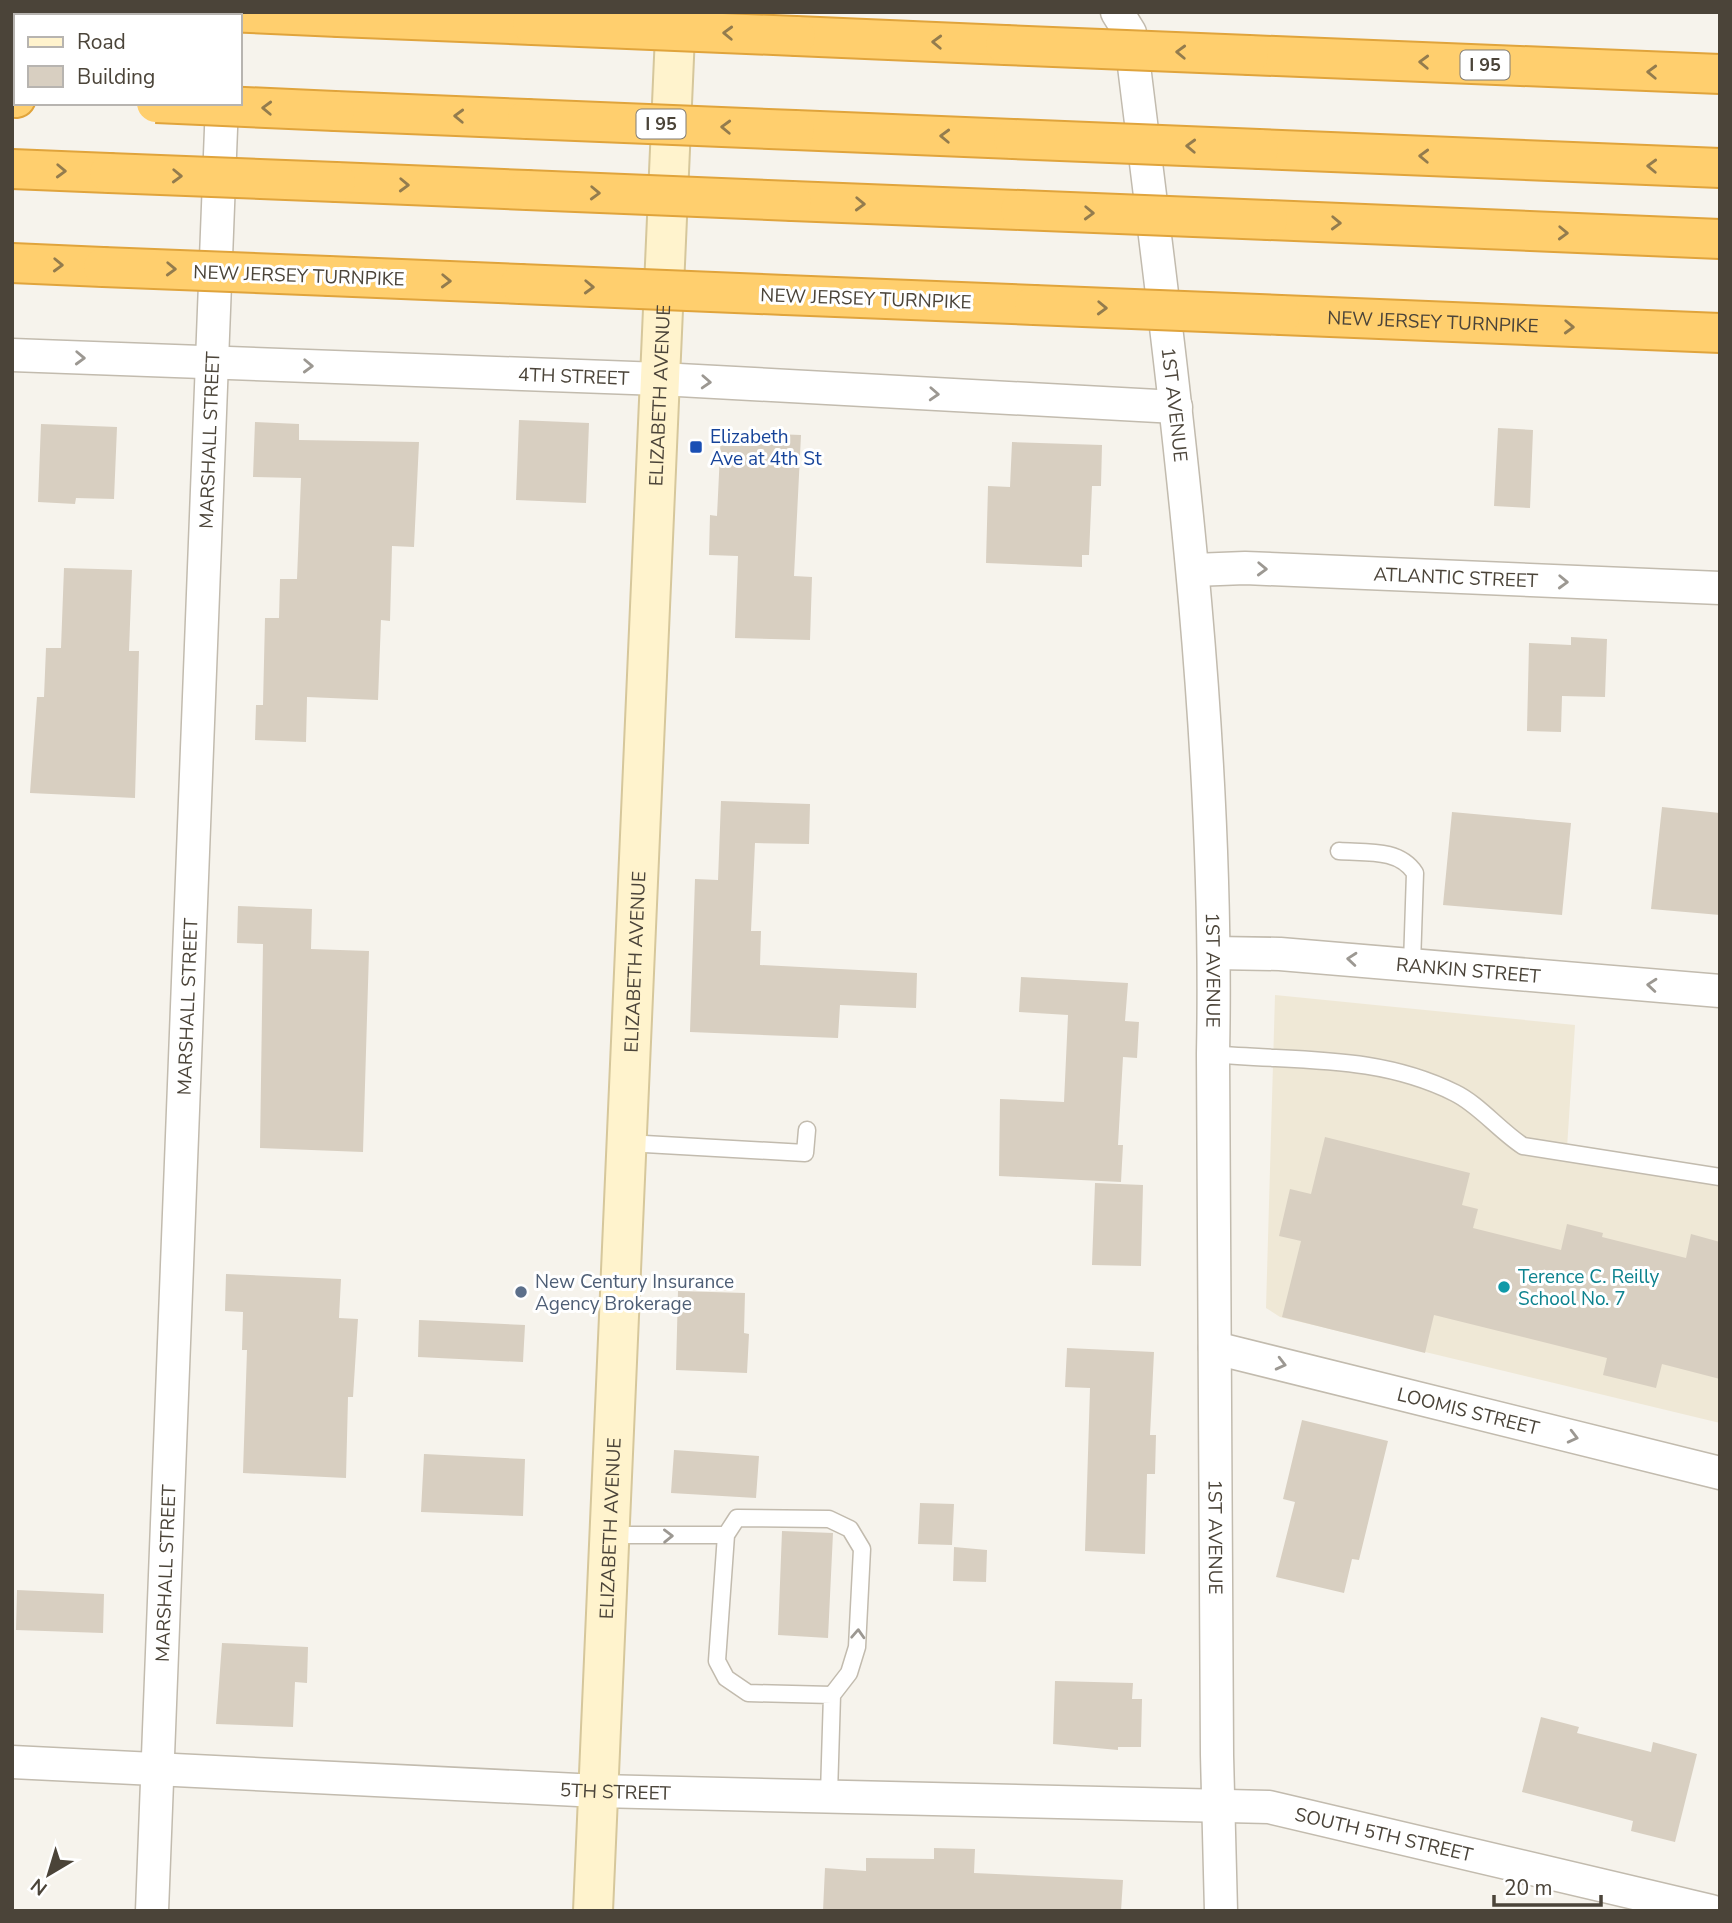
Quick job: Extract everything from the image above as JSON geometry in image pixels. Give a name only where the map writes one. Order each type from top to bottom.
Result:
[{"type":"highway","name":"I 95","points":[[226,13],[1720,75]]},
{"type":"highway","name":"I 95","points":[[201,105],[1720,168]]},
{"type":"highway","points":[[12,169],[1720,239]]},
{"type":"highway","name":"NEW JERSEY TURNPIKE","points":[[12,263],[1720,333]]},
{"type":"street","name":"ELIZABETH AVENUE","points":[[593,1911],[676,12]]},
{"type":"street","name":"1ST AVENUE","points":[[1128,19],[1194,570],[1215,953],[1213,1054],[1221,1911]]},
{"type":"street","name":"MARSHALL STREET","points":[[152,1911],[222,105]]},
{"type":"street","name":"4TH STREET","points":[[12,355],[660,379],[1176,407]]},
{"type":"street","name":"ATLANTIC STREET","points":[[1194,570],[1245,568],[1720,588]]},
{"type":"street","name":"RANKIN STREET","points":[[1215,953],[1280,954],[1720,991]]},
{"type":"street","name":"LOOMIS STREET","points":[[1215,1348],[1720,1473]]},
{"type":"street","name":"5TH STREET","points":[[12,1762],[598,1791],[829,1794],[1218,1807]]},
{"type":"street","name":"SOUTH 5TH STREET","points":[[1218,1807],[1269,1807],[1711,1911]]},
{"type":"lane","points":[[1339,851],[1396,856],[1408,862],[1415,873],[1412,964]]},
{"type":"lane","points":[[1213,1054],[1276,1060],[1343,1061],[1398,1069],[1458,1094],[1501,1132],[1523,1146],[1720,1177]]},
{"type":"lane","points":[[627,1143],[805,1153],[807,1130]]},
{"type":"lane","points":[[829,1794],[832,1695],[849,1673],[857,1647],[862,1549],[850,1529],[829,1519],[737,1518],[726,1535],[717,1661],[726,1678],[748,1693],[832,1695]]},
{"type":"lane","points":[[610,1535],[726,1535]]},
{"type":"shaded area","points":[[1275,995],[1575,1025],[1567,1148],[1720,1169],[1720,1423],[1280,1317],[1266,1308]]},
{"type":"building","points":[[519,420],[589,423],[586,503],[516,500]]},
{"type":"building","points":[[255,422],[299,424],[299,440],[419,442],[414,547],[392,546],[390,621],[381,620],[378,700],[307,697],[306,742],[255,740],[256,705],[263,705],[265,618],[279,618],[280,579],[297,579],[301,478],[253,477]]},
{"type":"building","points":[[41,424],[117,427],[114,499],[76,498],[75,504],[38,502]]},
{"type":"building","points":[[1498,428],[1533,430],[1530,508],[1494,506]]},
{"type":"building","points":[[721,432],[801,435],[794,576],[812,577],[810,640],[735,638],[738,556],[709,555],[710,515],[717,516]]},
{"type":"building","points":[[1012,442],[1102,445],[1101,486],[1092,486],[1089,555],[1082,555],[1082,567],[986,563],[988,486],[1010,487]]},
{"type":"building","points":[[64,568],[132,570],[129,651],[139,651],[135,798],[30,793],[37,697],[44,697],[46,648],[61,648]]},
{"type":"building","points":[[1571,637],[1607,639],[1605,697],[1562,696],[1561,732],[1527,731],[1529,643],[1571,645]]},
{"type":"building","points":[[721,801],[810,804],[809,844],[755,843],[751,931],[761,931],[760,965],[917,973],[916,1008],[840,1005],[838,1038],[690,1032],[695,879],[718,880]]},
{"type":"building","points":[[1662,807],[1720,813],[1720,915],[1651,909]]},
{"type":"building","points":[[1452,812],[1571,823],[1562,915],[1443,905]]},
{"type":"building","points":[[238,906],[312,909],[311,949],[369,951],[363,1152],[260,1148],[263,944],[237,943]]},
{"type":"building","points":[[1021,977],[1128,983],[1125,1021],[1139,1022],[1137,1058],[1123,1057],[1118,1145],[1123,1145],[1121,1182],[999,1176],[1000,1099],[1064,1102],[1068,1015],[1019,1012]]},
{"type":"building","name":"Terence C. Reilly School No. 7","points":[[1325,1137],[1470,1173],[1462,1205],[1478,1209],[1473,1228],[1561,1250],[1567,1224],[1603,1233],[1602,1237],[1686,1258],[1691,1234],[1720,1242],[1720,1379],[1662,1364],[1656,1388],[1603,1375],[1607,1358],[1434,1315],[1425,1353],[1282,1317],[1301,1241],[1279,1236],[1290,1189],[1311,1194]]},
{"type":"building","points":[[1095,1183],[1143,1185],[1141,1266],[1092,1265]]},
{"type":"building","points":[[226,1274],[341,1279],[339,1318],[358,1319],[353,1397],[348,1397],[346,1478],[243,1473],[247,1350],[242,1350],[243,1312],[225,1311]]},
{"type":"building","points":[[678,1291],[745,1293],[744,1333],[749,1334],[747,1373],[676,1370]]},
{"type":"building","points":[[419,1320],[525,1325],[523,1362],[418,1357]]},
{"type":"building","points":[[1067,1348],[1154,1352],[1150,1435],[1156,1435],[1155,1474],[1147,1474],[1145,1554],[1085,1551],[1090,1388],[1065,1387]]},
{"type":"building","points":[[1302,1420],[1388,1441],[1359,1560],[1352,1559],[1344,1593],[1276,1577],[1295,1502],[1283,1499]]},
{"type":"building","points":[[674,1450],[759,1456],[756,1498],[671,1493]]},
{"type":"building","points":[[424,1454],[525,1459],[523,1516],[421,1512]]},
{"type":"building","points":[[920,1503],[954,1504],[952,1545],[918,1544]]},
{"type":"building","points":[[782,1531],[833,1533],[828,1638],[778,1635]]},
{"type":"building","points":[[954,1547],[987,1550],[986,1582],[953,1581]]},
{"type":"building","points":[[17,1590],[104,1594],[103,1633],[16,1630]]},
{"type":"building","points":[[222,1643],[308,1647],[307,1683],[295,1682],[293,1727],[216,1724]]},
{"type":"building","points":[[1055,1681],[1133,1683],[1132,1699],[1142,1699],[1141,1747],[1118,1747],[1118,1750],[1053,1744]]},
{"type":"building","points":[[1541,1717],[1579,1727],[1577,1733],[1651,1752],[1653,1742],[1697,1754],[1675,1842],[1631,1831],[1633,1821],[1522,1792]]},
{"type":"building","points":[[934,1848],[975,1849],[974,1873],[1123,1880],[1121,1911],[823,1911],[825,1868],[866,1871],[866,1858],[934,1859]]},
{"type":"place","name":"Elizabeth Ave at 4th St","points":[[696,447]]},
{"type":"place","name":"Terence C. Reilly School No. 7","points":[[1504,1287]]},
{"type":"place","name":"New Century Insurance Agency Brokerage","points":[[521,1292]]}]
